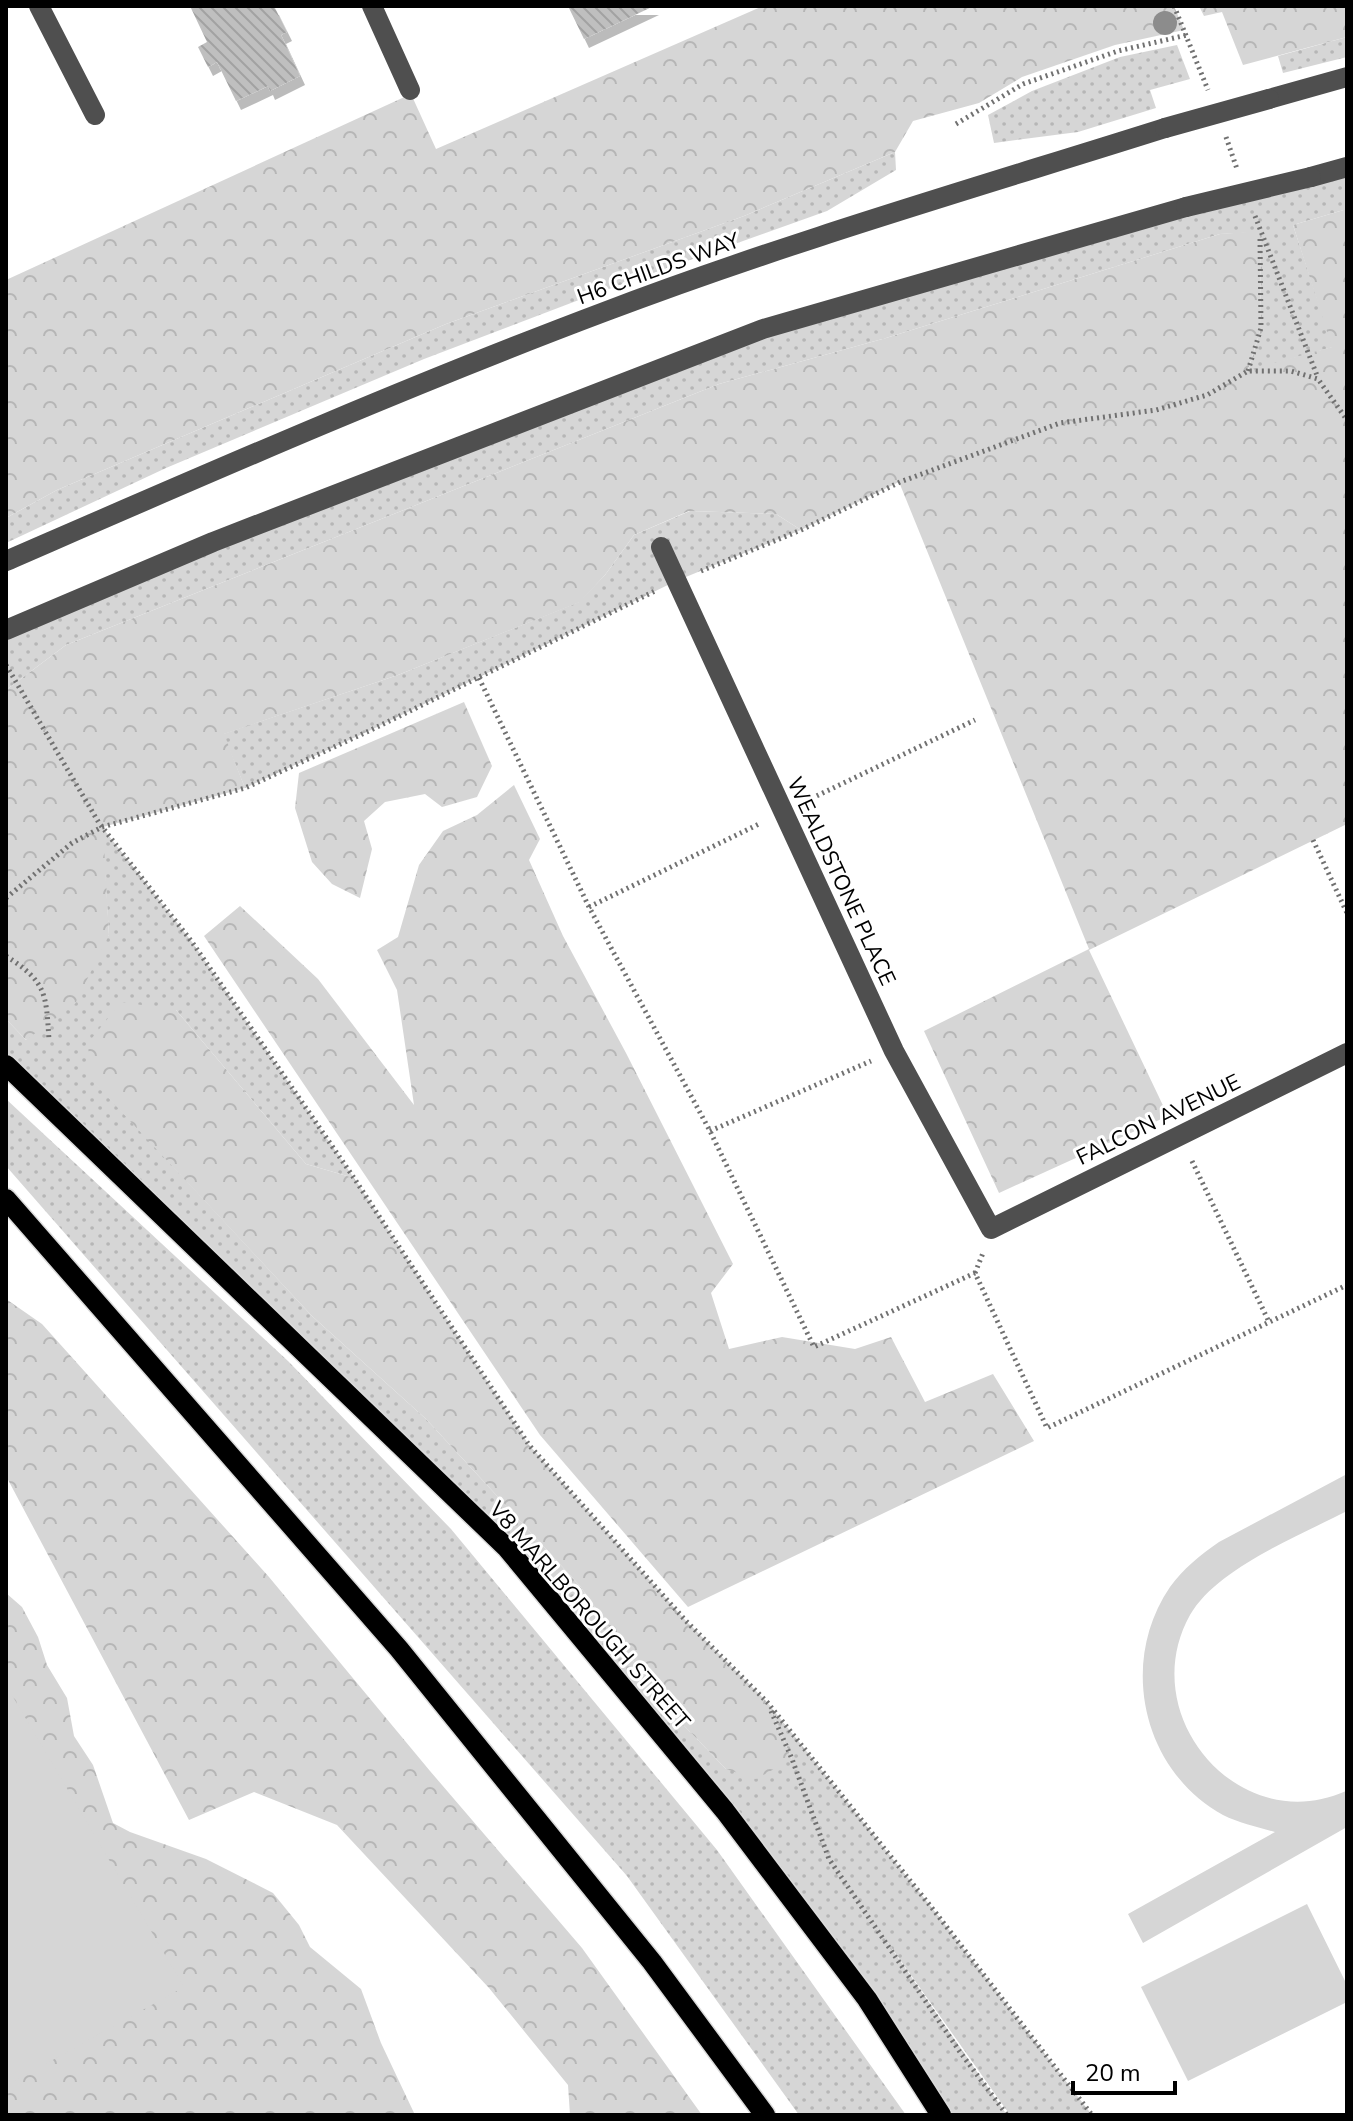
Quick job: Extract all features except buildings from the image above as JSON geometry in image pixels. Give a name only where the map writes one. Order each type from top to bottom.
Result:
[{"type":"main road","name":"V8 MARLBOROUGH STREET","points":[[6,1065],[507,1548],[725,1811],[867,1999],[941,2115]]},
{"type":"main road","points":[[6,1199],[399,1649],[652,1962],[765,2115]]},
{"type":"street","points":[[39,6],[95,115]]},
{"type":"street","points":[[372,6],[410,90]]},
{"type":"street","name":"H6 CHILDS WAY","points":[[6,561],[391,394],[606,311],[817,237],[1165,128],[1347,77]]},
{"type":"street","points":[[10,628],[213,542],[763,329],[1186,207],[1347,167]]},
{"type":"street","name":"WEALDSTONE PLACE","points":[[661,547],[894,1051],[991,1229]]},
{"type":"street","name":"FALCON AVENUE","points":[[991,1229],[1347,1053]]},
{"type":"path","points":[[956,124],[1023,84],[1118,51],[1187,35]]},
{"type":"path","points":[[1248,371],[1261,328],[1260,231]]},
{"type":"path","points":[[6,898],[72,843],[102,827],[245,788],[676,581],[801,530],[900,482],[1030,433],[1060,423],[1156,410],[1207,395],[1248,371],[1291,371],[1318,379],[1347,420]]},
{"type":"path","points":[[6,665],[102,827],[192,942],[354,1178],[529,1445],[686,1621],[767,1702],[1092,2115]]},
{"type":"path","points":[[479,678],[589,907],[710,1131],[814,1347],[975,1273],[1047,1428],[1347,1285]]},
{"type":"path","points":[[1313,840],[1347,913]]},
{"type":"path","points":[[6,956],[30,971],[46,997],[49,1040]]},
{"type":"path","points":[[710,1131],[894,1051]]},
{"type":"path","points":[[1179,1134],[1269,1322]]},
{"type":"path","points":[[767,1702],[829,1859],[960,2052],[1007,2115]]},
{"type":"green space","points":[[763,6],[1174,6],[1184,30],[1115,45],[1022,77],[979,103],[913,121],[895,152],[744,216],[446,324],[57,490],[6,518],[6,280],[411,94],[436,149]]},
{"type":"green space","points":[[1199,6],[1347,6],[1347,37],[1243,65],[1222,12],[1204,16]]},
{"type":"green space","points":[[1347,37],[1347,57],[1283,73],[1278,56]]},
{"type":"green space","points":[[1177,45],[1190,79],[1150,90],[1156,108],[1078,132],[994,143],[988,115],[1032,91],[1120,57]]},
{"type":"green space","points":[[895,152],[896,170],[827,211],[424,359],[166,468],[6,543],[6,518],[57,490],[446,324],[744,216]]},
{"type":"green space","points":[[1347,167],[1347,209],[1293,225],[1333,347],[1248,371],[1261,328],[1260,232],[1220,234],[886,338],[719,384],[66,645],[6,690],[6,630],[763,329]]},
{"type":"green space","points":[[1347,209],[1347,824],[1089,950],[1168,1116],[999,1193],[924,1031],[1089,949],[899,482],[801,530],[776,514],[689,511],[634,535],[605,575],[580,602],[398,675],[224,734],[245,788],[103,827],[109,935],[75,1004],[26,1040],[6,1019],[6,690],[66,645],[719,384],[886,338],[1220,234],[1260,231],[1261,328],[1248,370],[1332,347],[1293,225]]},
{"type":"green space","points":[[690,511],[776,514],[801,530],[676,581],[245,788],[223,734],[398,675],[579,602],[605,575],[634,535]]},
{"type":"green space","points":[[464,702],[492,766],[477,797],[442,807],[425,794],[385,802],[364,821],[372,849],[360,898],[332,884],[312,862],[295,808],[299,773]]},
{"type":"green space","points":[[514,785],[540,839],[529,860],[563,936],[733,1264],[711,1293],[729,1349],[782,1337],[855,1349],[891,1337],[925,1402],[993,1374],[1034,1441],[688,1607],[540,1435],[204,936],[240,906],[318,979],[414,1105],[397,990],[377,950],[398,937],[419,865],[443,831],[477,815]]},
{"type":"green space","points":[[102,827],[192,942],[354,1178],[306,1164],[176,1010],[91,1078],[312,1316],[426,1419],[580,1586],[665,1706],[726,1769],[792,1759],[767,1702],[1092,2115],[1010,2115],[874,1923],[1007,2115],[941,2115],[867,1999],[507,1548],[6,1065],[6,1019],[26,1040],[109,935]]},
{"type":"green space","points":[[121,1002],[176,1010],[306,1164],[354,1178],[529,1445],[686,1621],[767,1702],[792,1759],[756,1779],[726,1769],[665,1706],[580,1586],[426,1419],[312,1316],[90,1078],[88,1043]]},
{"type":"green space","points":[[6,1099],[288,1361],[451,1529],[717,1850],[906,2115],[799,2115],[627,1876],[6,1166]]},
{"type":"green space","points":[[6,1299],[42,1324],[269,1577],[582,1948],[702,2115],[570,2115],[568,2085],[489,1988],[337,1825],[254,1792],[189,1820],[6,1476]]},
{"type":"green space","points":[[1347,1474],[1347,1511],[1283,1542],[1239,1568],[1203,1598],[1190,1615],[1176,1653],[1176,1691],[1187,1727],[1207,1758],[1235,1783],[1269,1798],[1306,1801],[1346,1791],[1347,1827],[1143,1943],[1128,1914],[1275,1832],[1229,1818],[1196,1796],[1174,1772],[1157,1744],[1147,1713],[1143,1681],[1145,1648],[1154,1617],[1175,1580],[1212,1547]]},
{"type":"green space","points":[[6,1593],[22,1607],[38,1637],[47,1665],[67,1698],[74,1736],[93,1765],[113,1823],[206,1859],[273,1893],[299,1925],[310,1947],[361,1989],[381,2043],[415,2115],[6,2115]]},
{"type":"green space","points":[[6,1685],[184,1987],[6,2086]]},
{"type":"green space","points":[[1307,1904],[1347,1985],[1347,2002],[1188,2081],[1141,1987]]}]
